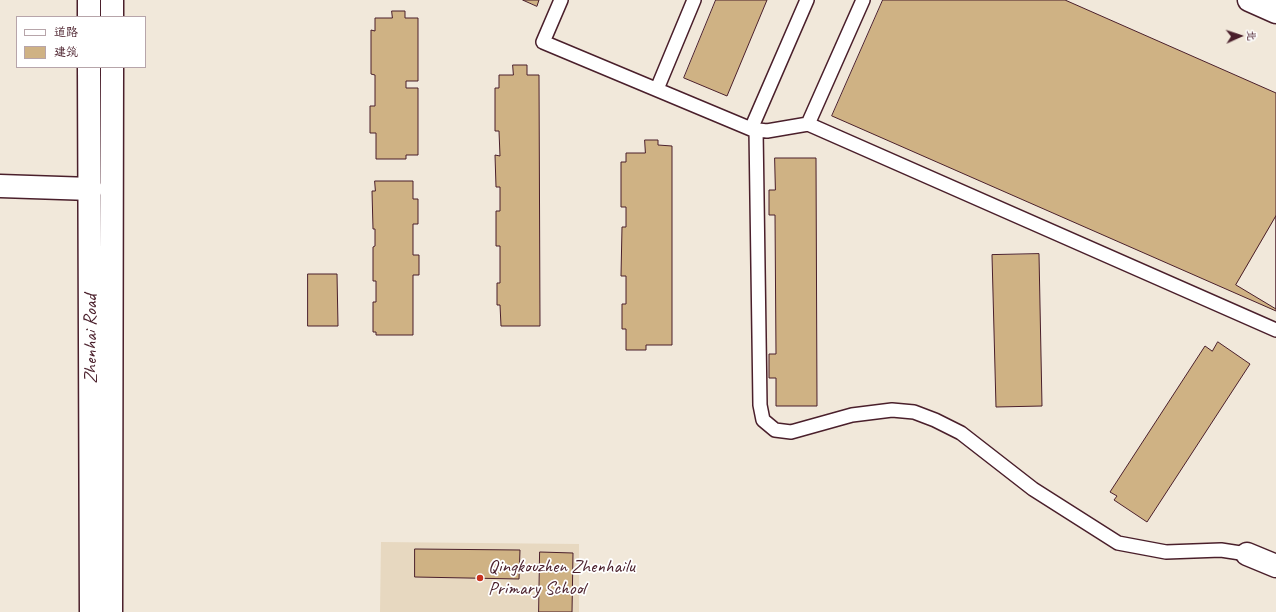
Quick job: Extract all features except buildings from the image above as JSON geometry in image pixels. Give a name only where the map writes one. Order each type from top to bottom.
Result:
[{"type":"main road","points":[[89,0],[89,16]]},
{"type":"main road","points":[[112,0],[112,16]]},
{"type":"main road","points":[[1249,0],[1276,12]]},
{"type":"main road","name":"Zhenhai Road","points":[[89,68],[91,612]]},
{"type":"main road","name":"Zhenhai Road","points":[[111,612],[112,68]]},
{"type":"main road","points":[[0,186],[90,189]]},
{"type":"main road","points":[[1247,554],[1276,566]]},
{"type":"lane","points":[[561,0],[543,42],[754,129],[767,131],[808,124],[1276,330]]},
{"type":"lane","points":[[657,89],[694,0]]},
{"type":"lane","points":[[807,0],[754,129],[760,405],[763,420],[775,430],[791,432],[852,415],[892,410],[914,412],[935,420],[961,433],[1033,489],[1118,543],[1166,552],[1221,550],[1247,554]]},
{"type":"lane","points":[[808,124],[863,0]]},
{"type":"shaded area","name":"Qingkouzhen Zhenhailu Primary School","points":[[381,542],[579,544],[579,612],[380,612]]},
{"type":"place","name":"Qingkouzhen Zhenhailu Primary School","points":[[480,578]]}]
